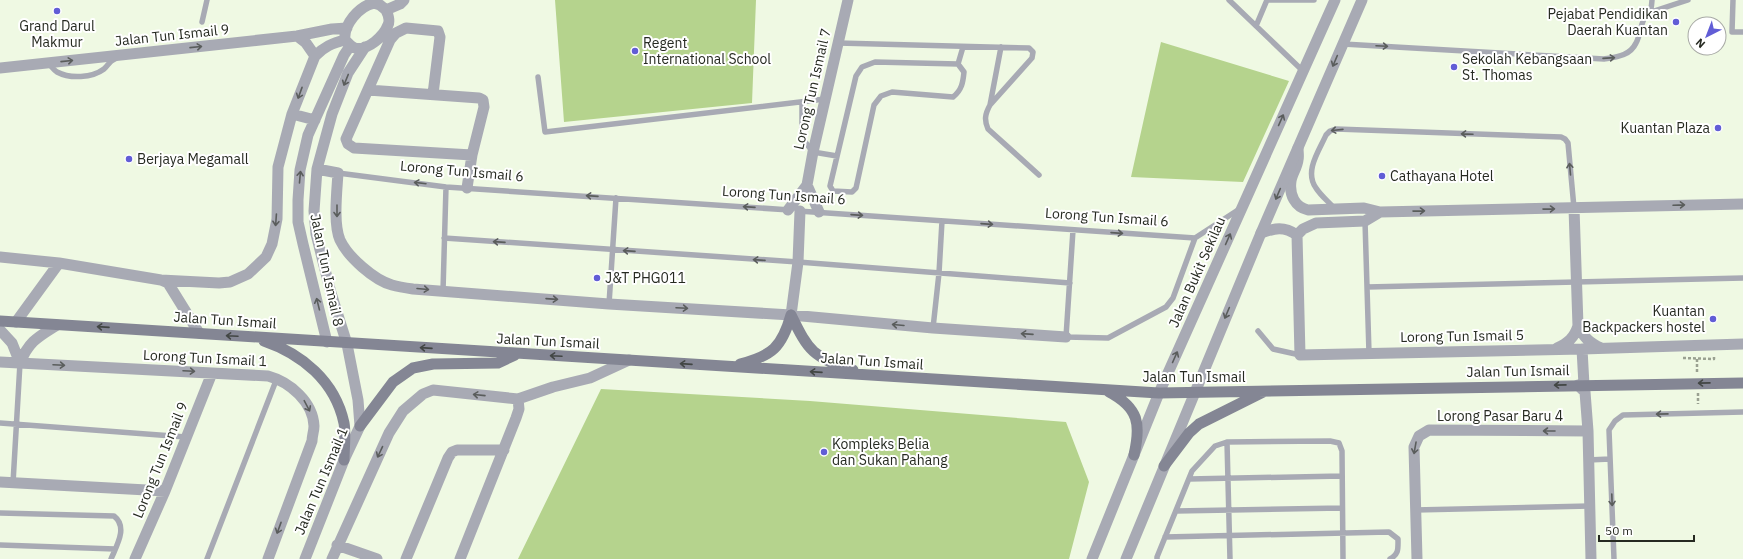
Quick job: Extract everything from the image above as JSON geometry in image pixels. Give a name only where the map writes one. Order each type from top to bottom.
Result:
[{"type":"main road","points":[[731,367],[759,359],[775,349],[786,333],[792,315]]},
{"type":"main road","points":[[792,315],[804,341],[811,350],[829,362],[868,375]]},
{"type":"main road","name":"Jalan Tun Ismail","points":[[0,321],[347,344],[1159,393],[1743,383]]},
{"type":"main road","points":[[252,337],[272,343],[301,359],[325,381],[337,402],[344,423],[344,460]]},
{"type":"main road","points":[[360,426],[393,382],[414,368],[433,364],[498,363],[518,354]]},
{"type":"main road","points":[[1105,390],[1123,400],[1135,415],[1139,435],[1134,455]]},
{"type":"main road","points":[[1164,466],[1189,433],[1199,424],[1265,391]]},
{"type":"street","points":[[386,10],[400,4],[404,0]]},
{"type":"street","name":"Lorong Tun Ismail 7","points":[[788,210],[807,185],[813,152],[848,0]]},
{"type":"street","name":"Jalan Bukit Sekilau","points":[[1092,559],[1159,393],[1335,0]]},
{"type":"street","points":[[1126,559],[1261,233],[1362,0]]},
{"type":"street","points":[[348,43],[344,34],[367,2],[380,5],[386,10],[389,24],[386,37],[368,90],[346,139],[348,144],[354,148],[472,155]]},
{"type":"street","name":"Jalan Tun Ismail 9","points":[[0,68],[297,36],[332,29],[347,28]]},
{"type":"street","points":[[0,256],[59,263],[161,280],[219,283],[230,282],[251,271],[266,258],[275,232],[278,167],[292,114],[315,56],[323,48],[332,43],[348,43],[356,48],[366,47],[380,38],[386,37],[406,28],[438,31],[440,37],[433,94]]},
{"type":"street","points":[[297,36],[306,43],[315,56]]},
{"type":"street","name":"Jalan Tun Ismail 8","points":[[327,342],[298,222],[300,170],[308,135],[348,43]]},
{"type":"street","name":"Jalan Tun Ismail 8","points":[[347,344],[331,293],[316,234],[314,211],[317,169],[332,114],[348,73],[366,47]]},
{"type":"street","points":[[368,90],[433,94],[479,98],[484,100],[484,107],[472,155],[467,188]]},
{"type":"street","points":[[292,114],[314,120]]},
{"type":"street","points":[[1298,147],[1298,160],[1291,181],[1294,201],[1300,208],[1308,210],[1364,208],[1380,212],[1743,204]]},
{"type":"street","name":"Lorong Tun Ismail 6","points":[[317,169],[338,172]]},
{"type":"street","points":[[338,172],[337,217],[340,239],[352,257],[373,276],[391,285],[442,291],[609,304],[792,315],[933,328],[1066,337]]},
{"type":"street","points":[[807,185],[818,212]]},
{"type":"street","points":[[1555,349],[1566,344],[1575,335],[1578,326],[1574,208]]},
{"type":"street","points":[[792,315],[798,262],[800,211]]},
{"type":"street","points":[[1296,235],[1303,229],[1316,224],[1365,221],[1380,212]]},
{"type":"street","points":[[1261,233],[1274,228],[1283,228],[1296,235]]},
{"type":"street","points":[[1296,235],[1300,355]]},
{"type":"street","points":[[16,322],[59,263]]},
{"type":"street","points":[[161,280],[168,283],[199,333]]},
{"type":"street","points":[[20,363],[26,349],[38,337],[58,325]]},
{"type":"street","points":[[1578,326],[1584,337],[1591,344],[1604,349]]},
{"type":"street","points":[[0,330],[12,343],[20,363]]},
{"type":"street","name":"Jalan Tun Ismail 1","points":[[305,559],[344,460],[360,426],[358,400],[347,344]]},
{"type":"street","name":"Lorong Tun Ismail 5","points":[[1300,355],[1604,349],[1743,344]]},
{"type":"street","points":[[1582,349],[1581,385],[1585,392],[1588,431],[1591,559]]},
{"type":"street","points":[[332,559],[337,545],[389,433],[403,411],[423,394],[433,390],[518,399],[553,387],[590,378],[629,360]]},
{"type":"street","name":"Lorong Tun Ismail 1","points":[[0,362],[268,376],[277,378],[291,387],[309,408],[314,425],[312,441],[268,559]]},
{"type":"street","name":"Lorong Tun Ismail 9","points":[[135,559],[165,492],[212,373]]},
{"type":"street","points":[[460,559],[519,409],[518,399]]},
{"type":"street","name":"Lorong Pasar Baru 4","points":[[1417,559],[1414,447],[1419,436],[1429,430],[1588,431]]},
{"type":"street","points":[[406,559],[448,458],[452,452],[457,450],[504,450]]},
{"type":"street","points":[[0,482],[165,492]]},
{"type":"street","points":[[337,545],[377,559]]},
{"type":"lane","points":[[202,22],[207,0]]},
{"type":"lane","points":[[1229,0],[1303,71]]},
{"type":"lane","points":[[1256,26],[1267,0],[1314,0]]},
{"type":"lane","points":[[1651,12],[1652,0]]},
{"type":"lane","points":[[1343,44],[1604,58],[1619,57],[1630,51],[1636,43],[1644,19],[1651,12],[1688,0]]},
{"type":"lane","points":[[1733,0],[1732,32],[1743,32]]},
{"type":"lane","points":[[838,43],[1029,48],[1034,52],[1032,58],[990,105]]},
{"type":"lane","points":[[958,64],[963,47]]},
{"type":"lane","points":[[1001,47],[990,105],[986,114],[985,122],[988,129],[1038,175]]},
{"type":"lane","points":[[48,63],[56,71],[64,75],[78,77],[97,73],[105,68],[110,61],[129,54]]},
{"type":"lane","points":[[875,62],[958,64],[964,72],[963,80],[960,92],[953,96],[892,92],[881,96],[874,105],[856,188],[852,192],[833,191],[830,186],[837,156],[856,76],[862,67],[875,62]]},
{"type":"lane","points":[[538,77],[545,132],[825,99]]},
{"type":"lane","points":[[802,102],[802,138],[813,152],[837,156]]},
{"type":"lane","points":[[1335,209],[1315,188],[1311,167],[1326,135],[1330,131],[1336,129],[1560,137],[1565,139],[1568,143],[1574,208]]},
{"type":"lane","name":"Lorong Tun Ismail 6","points":[[338,172],[446,187],[1195,238]]},
{"type":"lane","points":[[442,291],[446,187]]},
{"type":"lane","points":[[609,304],[616,198]]},
{"type":"lane","points":[[1073,230],[1066,337],[1108,338],[1166,307],[1173,298],[1195,238],[1241,208]]},
{"type":"lane","points":[[933,328],[939,273],[942,221]]},
{"type":"lane","points":[[1365,221],[1369,353]]},
{"type":"lane","points":[[444,238],[798,262],[1070,283]]},
{"type":"lane","points":[[1367,287],[1743,278]]},
{"type":"lane","points":[[1258,331],[1273,349],[1300,355]]},
{"type":"lane","points":[[13,483],[15,424],[20,363]]},
{"type":"lane","points":[[207,559],[277,378]]},
{"type":"lane","points":[[1614,559],[1609,430],[1615,421],[1623,415],[1743,412]]},
{"type":"lane","points":[[0,423],[186,437]]},
{"type":"lane","points":[[1157,559],[1192,471],[1215,446],[1227,442],[1330,441],[1339,443],[1342,451],[1343,559]]},
{"type":"lane","points":[[1227,442],[1230,559]]},
{"type":"lane","points":[[1588,460],[1610,459]]},
{"type":"lane","points":[[1189,479],[1228,477],[1342,476]]},
{"type":"lane","points":[[1415,510],[1590,506]]},
{"type":"lane","points":[[1176,511],[1342,508]]},
{"type":"lane","points":[[0,514],[114,516],[120,521],[122,528],[111,559]]},
{"type":"lane","points":[[1165,537],[1389,532],[1398,539],[1398,550],[1396,556],[1390,559]]},
{"type":"lane","points":[[0,545],[115,549]]},
{"type":"path","points":[[1698,383],[1698,407]]},
{"type":"green space","points":[[555,0],[756,0],[752,103],[564,122]]},
{"type":"green space","points":[[1161,42],[1289,81],[1243,182],[1131,177]]},
{"type":"green space","name":"Kompleks Belia dan Sukan Pahang","points":[[601,389],[810,401],[1066,422],[1089,482],[1069,559],[518,559]]},
{"type":"place","name":"Grand Darul Makmur","points":[[57,11]]},
{"type":"place","name":"Pejabat Pendidikan Daerah Kuantan","points":[[1676,22]]},
{"type":"place","name":"Regent International School","points":[[635,51]]},
{"type":"place","name":"Sekolah Kebangsaan St. Thomas","points":[[1454,67]]},
{"type":"place","name":"Kuantan Plaza","points":[[1718,128]]},
{"type":"place","name":"Berjaya Megamall","points":[[129,159]]},
{"type":"place","name":"Cathayana Hotel","points":[[1382,176]]},
{"type":"place","name":"J&T PHG011","points":[[597,278]]},
{"type":"place","name":"Kuantan Backpackers hostel","points":[[1713,319]]},
{"type":"place","name":"Kompleks Belia dan Sukan Pahang","points":[[824,452]]}]
